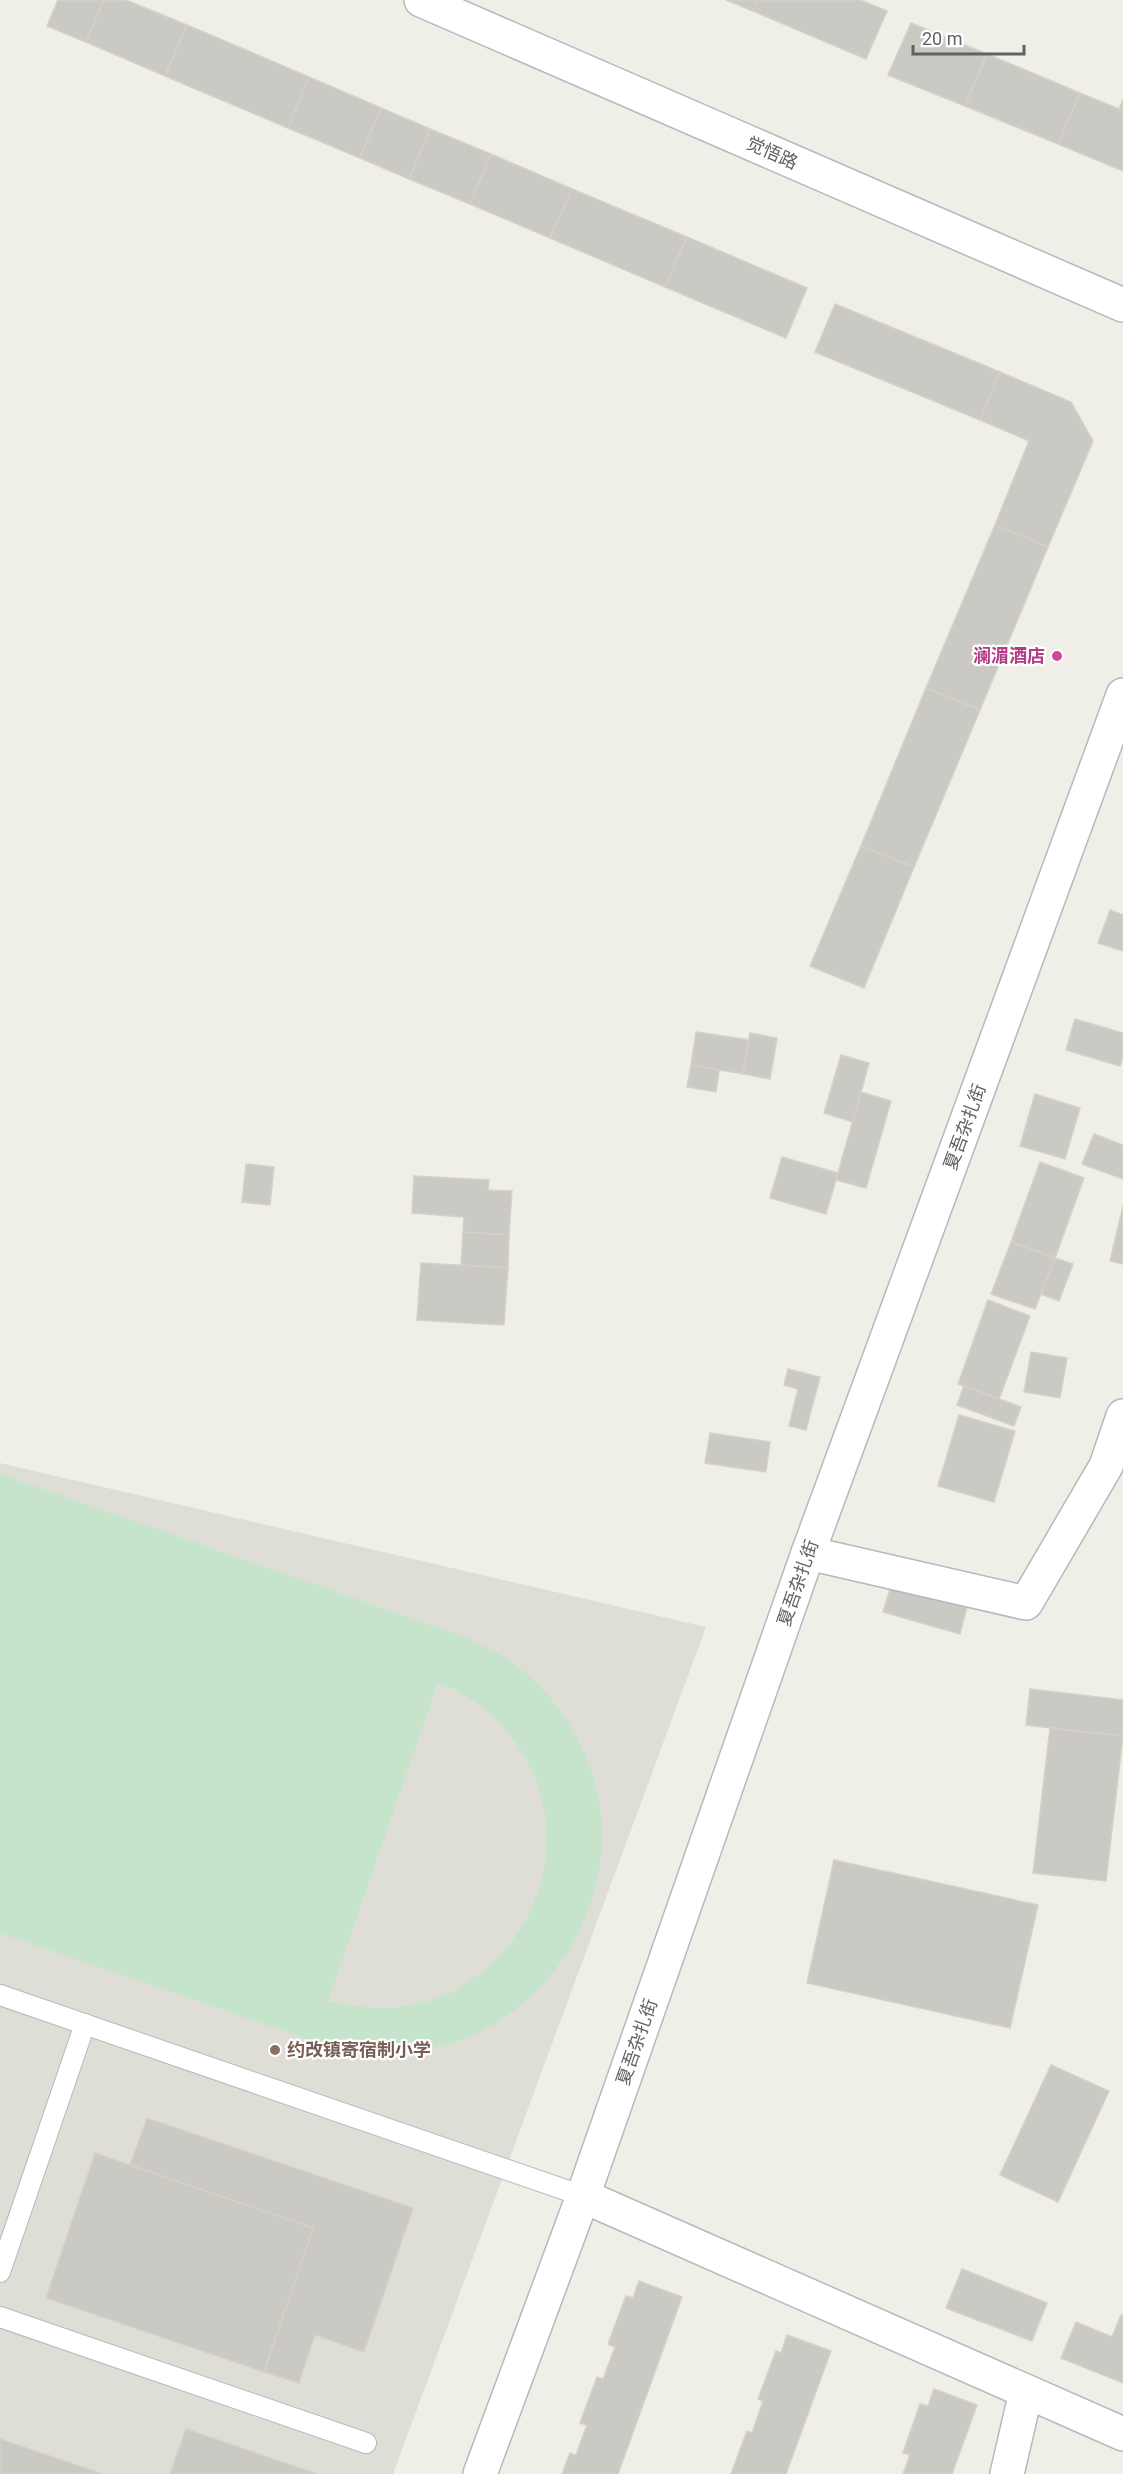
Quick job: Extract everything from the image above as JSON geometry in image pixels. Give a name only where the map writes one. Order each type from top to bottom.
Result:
[{"type":"main road","name":"觉悟路","points":[[421,0],[1123,305]]},
{"type":"main road","name":"夏吾杂扎街","points":[[480,2474],[583,2196],[808,1553],[1123,695]]},
{"type":"main road","points":[[808,1553],[1026,1603],[1106,1466],[1123,1416]]},
{"type":"main road","points":[[583,2196],[1123,2434]]},
{"type":"main road","points":[[1007,2474],[1026,2392]]},
{"type":"lane","points":[[0,1995],[583,2196]]},
{"type":"lane","points":[[0,2272],[86,2024]]},
{"type":"lane","points":[[0,2317],[366,2443]]},
{"type":"shaded area","name":"约改镇寄宿制小学","points":[[0,1463],[706,1627],[393,2474],[0,2474]]},
{"type":"green space","points":[[0,1474],[457,1634],[503,1656],[540,1686],[560,1710],[589,1764],[601,1813],[600,1861],[589,1908],[568,1951],[538,1989],[501,2020],[458,2041],[409,2052],[359,2051],[310,2040],[0,1933]],"holes":[[[438,1683],[473,1700],[502,1726],[518,1746],[536,1781],[545,1817],[546,1854],[539,1890],[524,1923],[502,1953],[474,1978],[440,1997],[412,2005],[384,2008],[328,2001]]]},
{"type":"building","points":[[58,0],[104,0],[86,42],[47,26]]},
{"type":"building","points":[[104,0],[126,0],[187,25],[165,76],[86,42]]},
{"type":"building","points":[[726,0],[757,0],[753,11]]},
{"type":"building","points":[[757,0],[860,0],[887,11],[866,59],[753,11]]},
{"type":"building","points":[[911,23],[987,54],[965,106],[888,75]]},
{"type":"building","points":[[187,25],[309,77],[288,128],[165,76]]},
{"type":"building","points":[[987,54],[1080,93],[1058,144],[965,106]]},
{"type":"building","points":[[309,77],[381,108],[360,158],[288,128]]},
{"type":"building","points":[[1080,93],[1119,109],[1123,99],[1123,171],[1058,144]]},
{"type":"building","points":[[381,108],[430,129],[409,179],[360,158]]},
{"type":"building","points":[[430,129],[491,154],[470,204],[409,179]]},
{"type":"building","points":[[491,154],[572,189],[550,238],[470,204]]},
{"type":"building","points":[[572,189],[687,237],[665,287],[550,238]]},
{"type":"building","points":[[687,237],[807,288],[786,338],[665,287]]},
{"type":"building","points":[[835,304],[1000,372],[980,420],[815,352]]},
{"type":"building","points":[[1000,372],[1071,402],[1093,441],[1048,547],[995,525],[1029,441],[980,420]]},
{"type":"building","points":[[995,525],[1048,547],[980,710],[926,688]]},
{"type":"building","points":[[926,688],[980,710],[914,867],[861,846]]},
{"type":"building","points":[[861,846],[914,867],[864,988],[810,966]]},
{"type":"building","points":[[1110,910],[1123,915],[1123,951],[1098,943]]},
{"type":"building","points":[[1075,1019],[1123,1033],[1123,1058],[1120,1066],[1066,1050]]},
{"type":"building","points":[[696,1032],[749,1040],[743,1074],[691,1065]]},
{"type":"building","points":[[750,1033],[777,1038],[770,1079],[743,1074]]},
{"type":"building","points":[[841,1055],[869,1063],[853,1122],[824,1113]]},
{"type":"building","points":[[691,1065],[719,1070],[716,1092],[687,1087]]},
{"type":"building","points":[[861,1092],[891,1101],[866,1188],[836,1180]]},
{"type":"building","points":[[1035,1094],[1080,1108],[1065,1159],[1020,1146]]},
{"type":"building","points":[[1094,1134],[1123,1145],[1123,1179],[1082,1164]]},
{"type":"building","points":[[782,1157],[838,1173],[826,1214],[770,1198]]},
{"type":"building","points":[[1040,1162],[1084,1178],[1055,1258],[1011,1242]]},
{"type":"building","points":[[246,1164],[274,1167],[270,1205],[242,1202]]},
{"type":"building","points":[[414,1176],[489,1180],[488,1190],[512,1191],[509,1235],[463,1232],[464,1217],[412,1213]]},
{"type":"building","points":[[1123,1206],[1123,1264],[1110,1261]]},
{"type":"building","points":[[463,1232],[509,1235],[508,1268],[461,1265]]},
{"type":"building","points":[[1011,1242],[1055,1258],[1035,1309],[991,1294]]},
{"type":"building","points":[[1055,1258],[1073,1264],[1059,1301],[1041,1294]]},
{"type":"building","points":[[421,1263],[508,1268],[504,1325],[417,1320]]},
{"type":"building","points":[[988,1300],[1030,1316],[999,1399],[958,1384]]},
{"type":"building","points":[[1031,1352],[1067,1358],[1060,1398],[1024,1392]]},
{"type":"building","points":[[788,1369],[820,1377],[806,1430],[789,1426],[798,1389],[784,1385]]},
{"type":"building","points":[[964,1386],[1021,1407],[1014,1426],[957,1405]]},
{"type":"building","points":[[959,1415],[1015,1431],[994,1502],[938,1486]]},
{"type":"building","points":[[710,1433],[770,1442],[766,1472],[705,1463]]},
{"type":"building","points":[[892,1583],[968,1603],[960,1634],[883,1612]]},
{"type":"building","points":[[1030,1689],[1123,1700],[1123,1736],[1026,1725]]},
{"type":"building","points":[[1050,1728],[1123,1736],[1106,1881],[1033,1873]]},
{"type":"building","points":[[834,1860],[1038,1905],[1010,2028],[807,1983]]},
{"type":"building","points":[[1051,2065],[1109,2091],[1058,2202],[1000,2175]]},
{"type":"building","points":[[147,2118],[413,2208],[364,2352],[315,2335],[299,2383],[264,2372],[313,2228],[130,2165]]},
{"type":"building","points":[[95,2153],[313,2228],[264,2372],[46,2298]]},
{"type":"building","points":[[962,2269],[1047,2303],[1032,2341],[946,2308]]},
{"type":"building","points":[[639,2281],[682,2297],[618,2474],[562,2474],[570,2453],[576,2455],[587,2425],[580,2423],[597,2377],[603,2379],[615,2347],[608,2344],[626,2296],[633,2298]]},
{"type":"building","points":[[1121,2315],[1123,2316],[1123,2383],[1061,2358],[1076,2322],[1112,2337]]},
{"type":"building","points":[[787,2335],[831,2351],[786,2474],[731,2474],[747,2431],[752,2433],[763,2401],[758,2399],[776,2351],[781,2353]]},
{"type":"building","points":[[934,2389],[977,2405],[952,2474],[903,2474],[910,2455],[903,2453],[920,2404],[928,2406]]},
{"type":"building","points":[[186,2429],[317,2474],[170,2474]]},
{"type":"building","points":[[0,2439],[103,2474],[0,2474]]},
{"type":"place","name":"澜湄酒店","points":[[1057,656]]},
{"type":"place","name":"约改镇寄宿制小学","points":[[275,2050]]}]
